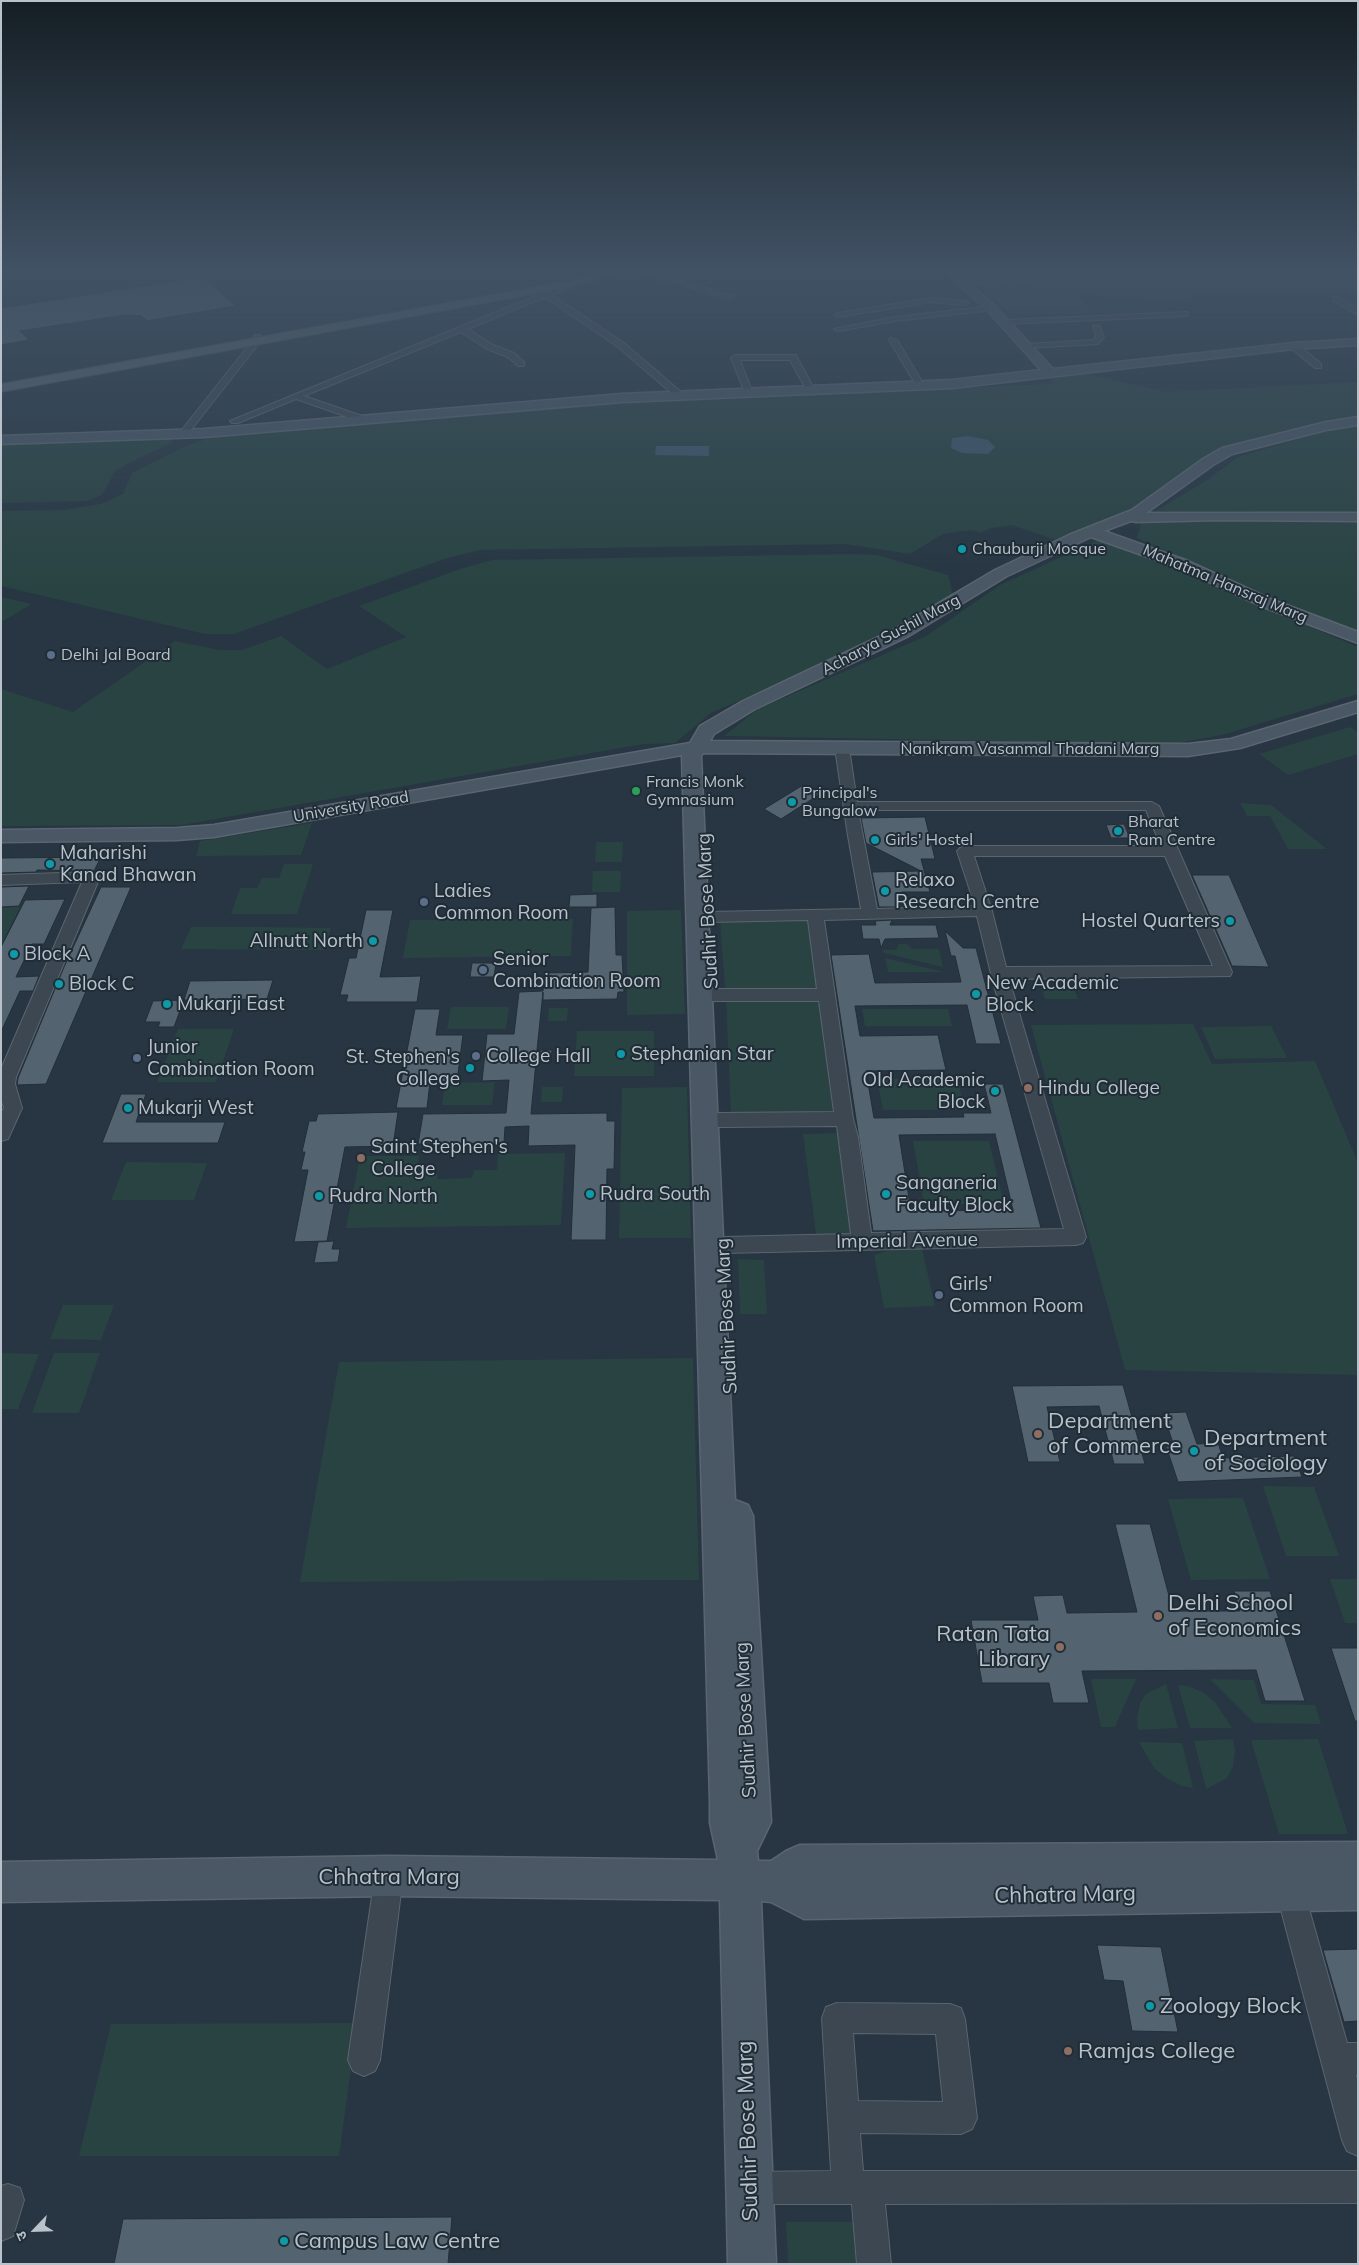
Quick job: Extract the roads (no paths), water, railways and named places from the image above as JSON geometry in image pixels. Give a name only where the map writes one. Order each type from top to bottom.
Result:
[{"type":"main road","points":[[1,384],[36,378]]},
{"type":"main road","points":[[1,388],[54,378]]},
{"type":"street","points":[[184,433],[226,378]]},
{"type":"street","points":[[235,421],[341,378]]},
{"type":"street","points":[[659,378],[678,394]]},
{"type":"street","points":[[743,378],[748,391]]},
{"type":"street","points":[[804,378],[810,389]]},
{"type":"street","points":[[916,378],[920,385]]},
{"type":"street","points":[[1,440],[204,433],[678,394],[920,385],[1007,378]]},
{"type":"street","points":[[295,396],[365,420]]},
{"type":"street","points":[[1125,543],[1119,528],[1208,462],[1227,451],[1326,426],[1358,421]]},
{"type":"street","points":[[1136,515],[1358,517]]},
{"type":"street","name":"Acharya Sushil Marg","points":[[697,747],[707,730],[749,705],[815,675],[901,632],[954,603],[1001,573],[1074,538],[1136,515]]},
{"type":"street","name":"Mahatma Hansraj Marg","points":[[1092,532],[1182,564],[1267,602],[1358,638]]},
{"type":"street","name":"Nanikram Vasanmal Thadani Marg","points":[[697,747],[1188,750],[1233,744],[1358,706]]},
{"type":"street","name":"University Road","points":[[1,836],[177,834],[214,831],[697,747]]},
{"type":"street","name":"Sudhir Bose Marg","points":[[751,1870],[730,1823],[690,756],[697,747],[702,755],[719,1120],[731,1245],[751,1822],[751,1870],[750,2188],[752,2264]]},
{"type":"street","points":[[842,748],[850,806],[870,914]]},
{"type":"street","points":[[850,806],[1152,806],[1224,972],[999,973],[984,911],[966,851],[1170,851]]},
{"type":"street","points":[[1,880],[92,877],[7,1077],[6,1084],[13,1108],[1,1134]]},
{"type":"street","points":[[709,917],[984,911]]},
{"type":"street","points":[[815,915],[862,1243]]},
{"type":"street","name":"Imperial Avenue","points":[[731,1245],[1076,1237],[999,973]]},
{"type":"street","points":[[712,995],[826,995]]},
{"type":"street","points":[[719,1120],[844,1119]]},
{"type":"street","name":"Chhatra Marg","points":[[1,1882],[751,1870],[800,1865],[1358,1862]]},
{"type":"street","name":"Chhatra Marg","points":[[751,1870],[804,1899],[1358,1890]]},
{"type":"street","points":[[364,2060],[389,1876]]},
{"type":"street","points":[[1290,1891],[1347,2059],[1358,2140]]},
{"type":"street","points":[[843,2117],[961,2118],[950,2019],[837,2018],[843,2117],[874,2264]]},
{"type":"street","points":[[750,2188],[1358,2186]]},
{"type":"water","points":[[968,436],[988,440],[995,447],[988,454],[962,453],[951,448],[952,438]]},
{"type":"water","points":[[656,446],[709,446],[709,456],[655,455]]},
{"type":"place","name":"Chauburji Mosque","points":[[962,549]]},
{"type":"place","name":"Delhi Jal Board","points":[[51,655]]},
{"type":"place","name":"Francis Monk Gymnasium","points":[[636,791]]},
{"type":"place","name":"Principal's Bungalow","points":[[792,802]]},
{"type":"place","name":"Bharat Ram Centre","points":[[1118,831]]},
{"type":"place","name":"Girls' Hostel","points":[[875,840]]},
{"type":"place","name":"Maharishi Kanad Bhawan","points":[[50,864]]},
{"type":"place","name":"Relaxo Research Centre","points":[[885,891]]},
{"type":"place","name":"Ladies Common Room","points":[[424,902]]},
{"type":"place","name":"Hostel Quarters","points":[[1230,921]]},
{"type":"place","name":"Allnutt North","points":[[373,941]]},
{"type":"place","name":"Block A","points":[[14,954]]},
{"type":"place","name":"Senior Combination Room","points":[[483,970]]},
{"type":"place","name":"Block C","points":[[59,984]]},
{"type":"place","name":"New Academic Block","points":[[976,994]]},
{"type":"place","name":"Mukarji East","points":[[167,1004]]},
{"type":"place","name":"Stephanian Star","points":[[621,1054]]},
{"type":"place","name":"College Hall","points":[[476,1056]]},
{"type":"place","name":"Junior Combination Room","points":[[137,1058]]},
{"type":"place","name":"St. Stephen's College","points":[[470,1068]]},
{"type":"place","name":"Hindu College","points":[[1028,1088]]},
{"type":"place","name":"Old Academic Block","points":[[995,1091]]},
{"type":"place","name":"Mukarji West","points":[[128,1108]]},
{"type":"place","name":"Saint Stephen's College","points":[[361,1158]]},
{"type":"place","name":"Rudra South","points":[[590,1194]]},
{"type":"place","name":"Sanganeria Faculty Block","points":[[886,1194]]},
{"type":"place","name":"Rudra North","points":[[319,1196]]},
{"type":"place","name":"Girls' Common Room","points":[[939,1295]]},
{"type":"place","name":"Department of Commerce","points":[[1038,1434]]},
{"type":"place","name":"Department of Sociology","points":[[1194,1451]]},
{"type":"place","name":"Delhi School of Economics","points":[[1158,1616]]},
{"type":"place","name":"Ratan Tata Library","points":[[1060,1647]]},
{"type":"place","name":"Zoology Block","points":[[1150,2006]]},
{"type":"place","name":"Ramjas College","points":[[1068,2051]]},
{"type":"place","name":"Campus Law Centre","points":[[284,2241]]}]
